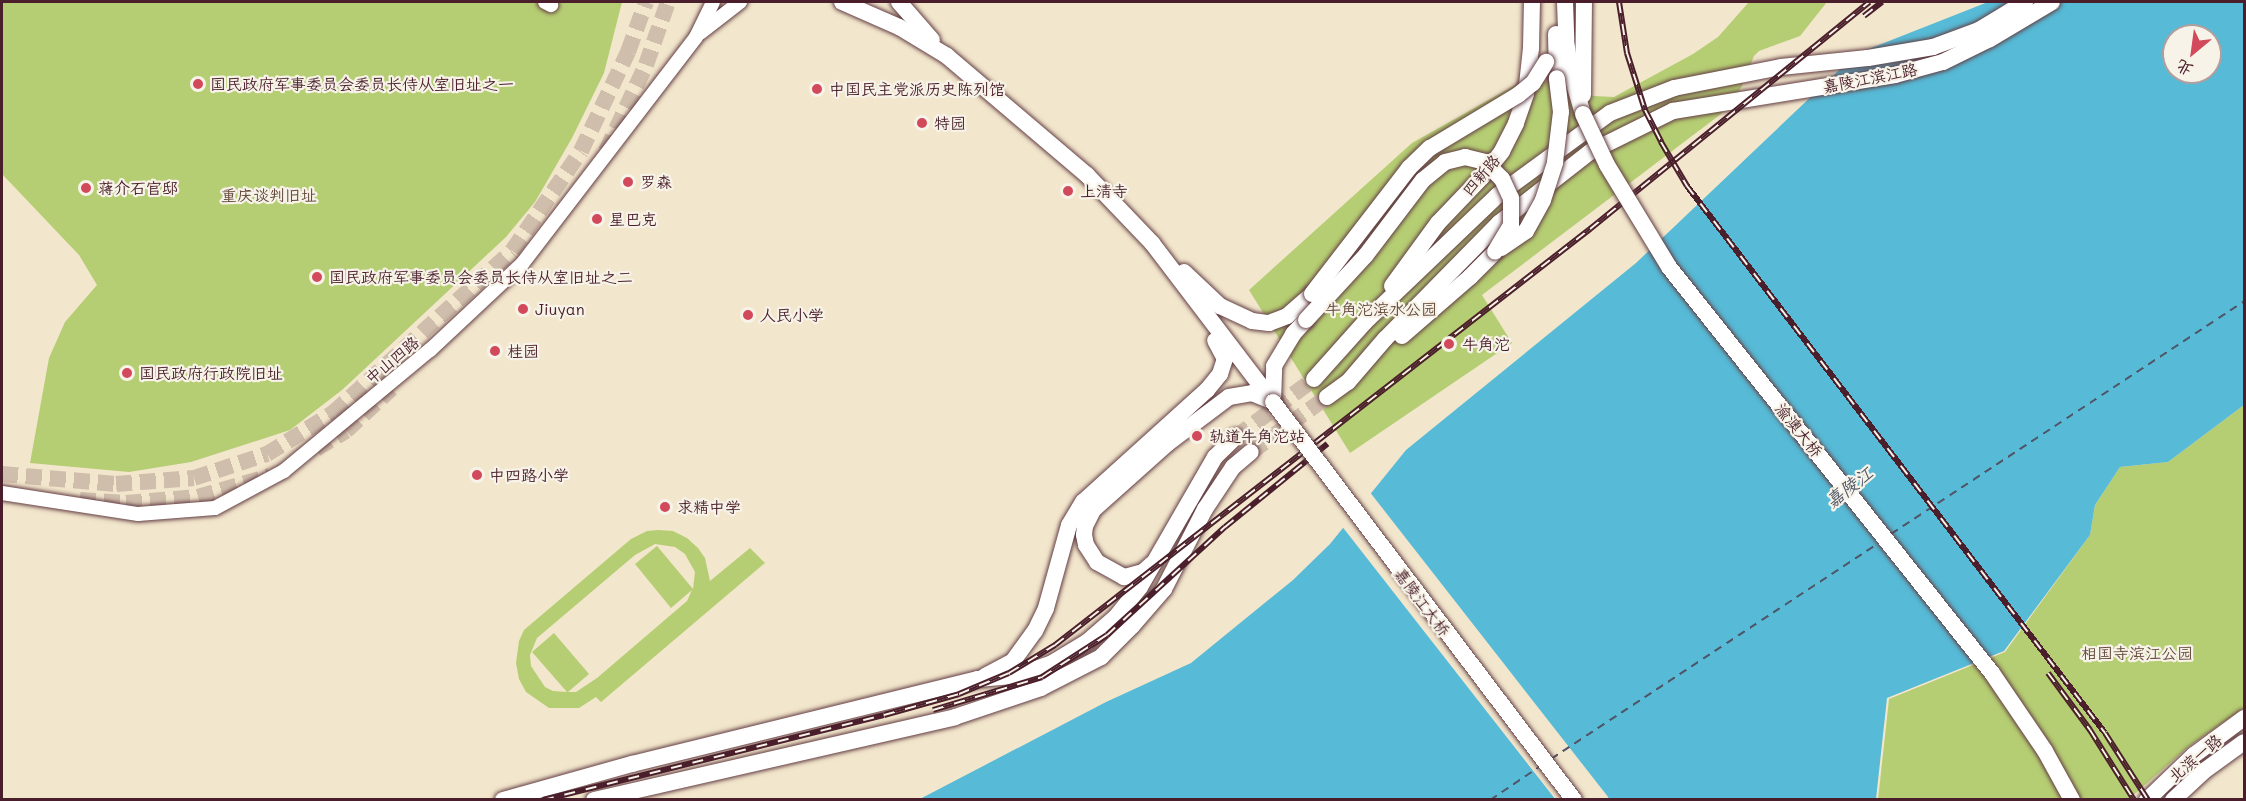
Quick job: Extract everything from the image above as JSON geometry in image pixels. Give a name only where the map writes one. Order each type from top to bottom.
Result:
[{"type":"main road","points":[[842,2],[899,27],[947,56],[1062,151],[1109,195],[1152,243],[1220,306],[1252,321],[1269,323],[1287,316],[1312,294],[1409,168],[1430,148],[1518,95],[1533,83],[1561,41],[1560,2]]},
{"type":"main road","points":[[899,2],[947,56]]},
{"type":"main road","name":"四新路","points":[[1365,322],[1438,223],[1482,177],[1502,151],[1516,123],[1526,94],[1531,48],[1532,2]]},
{"type":"main road","points":[[1327,397],[1348,382],[1470,277],[1495,252],[1526,231],[1543,200],[1555,162],[1561,112],[1557,78],[1565,2]]},
{"type":"main road","points":[[1583,114],[1584,2]]},
{"type":"main road","name":"嘉陵江滨江路","points":[[1365,322],[1498,195],[1610,113],[1674,88],[1781,67],[1868,58],[1933,47],[1978,30],[2025,2]]},
{"type":"main road","name":"嘉陵江滨江路","points":[[1348,382],[1385,339],[1499,223],[1590,152],[1673,111],[1896,75],[1943,62],[1990,39],[2052,2]]},
{"type":"main road","name":"渝澳大桥","points":[[1561,41],[1583,114],[1607,165],[1669,267],[1992,673],[2045,751],[2072,800]]},
{"type":"main road","points":[[1168,443],[1221,402],[1237,394],[1252,393],[1273,402],[1274,366],[1293,334],[1366,255],[1423,180],[1445,162],[1465,157],[1485,162],[1502,179],[1511,198],[1511,225],[1495,252]]},
{"type":"main road","points":[[978,679],[1013,661],[1035,631],[1046,608],[1069,525],[1078,508],[1089,495],[1207,390],[1224,366],[1222,351],[1152,243]]},
{"type":"main road","name":"嘉陵江大桥","points":[[1152,243],[1574,800]]},
{"type":"main road","points":[[1314,379],[1365,322]]},
{"type":"main road","points":[[1158,559],[1134,576],[1124,577],[1104,568],[1086,545],[1084,535],[1088,517],[1098,504],[1168,443],[1227,386],[1241,382],[1261,387]]},
{"type":"main road","points":[[503,800],[632,764],[978,679],[1015,676],[1052,663],[1086,642],[1115,618],[1140,587],[1158,559],[1215,457],[1236,437]]},
{"type":"main road","points":[[594,800],[637,788],[955,717],[1041,688],[1101,657],[1164,589],[1205,509],[1233,467],[1251,452]]},
{"type":"main road","name":"北滨一路","points":[[2147,800],[2194,755],[2244,718]]},
{"type":"main road","name":"北滨一路","points":[[2173,800],[2204,771],[2244,742]]},
{"type":"street","points":[[696,37],[713,2]]},
{"type":"street","points":[[696,37],[740,2]]},
{"type":"street","name":"中山四路","points":[[2,493],[138,514],[204,509],[215,508],[284,471],[430,350],[522,264],[696,37]]},
{"type":"green space","name":"重庆谈判旧址","points":[[2,2],[622,2],[604,73],[572,138],[535,202],[506,237],[342,390],[290,430],[191,462],[129,472],[30,463],[49,358],[65,322],[97,285],[79,255],[2,174]]},
{"type":"green space","name":"牛角沱滨水公园","points":[[1749,2],[1827,2],[1800,36],[1759,51],[1754,56],[1741,88],[1721,114],[1482,295],[1512,343],[1350,453],[1249,290],[1412,143],[1517,84],[1549,81],[1594,96],[1614,97],[1693,54],[1718,37]]},
{"type":"green space","name":"相国寺滨江公园","points":[[2244,405],[2244,708],[2188,747],[2129,799],[1878,800],[1889,699],[2005,652],[2090,535],[2095,505],[2120,467],[2168,462]]},
{"type":"green space","points":[[647,531],[673,531],[687,538],[705,558],[710,581],[750,548],[765,563],[601,702],[596,697],[579,708],[549,708],[526,692],[519,679],[516,663],[519,641],[524,630],[631,539]],"holes":[[[655,544],[675,547],[685,554],[695,572],[693,589],[657,546],[635,564],[671,608],[692,590],[687,601],[597,678],[576,692],[568,692],[589,674],[554,633],[532,652],[567,692],[553,691],[545,687],[531,666],[530,655],[537,638],[635,555]]]},
{"type":"water","name":"嘉陵江","points":[[1988,2],[2244,2],[2244,405],[2168,462],[2120,467],[2095,505],[2090,535],[2004,651],[1887,698],[1876,799],[918,800],[1106,702],[1191,663],[1293,580],[1330,544],[1406,450],[1636,263],[1856,54]]},
{"type":"pier","points":[[1369,491],[1608,798],[1605,800],[1556,800],[1335,517]]},
{"type":"ferry route","points":[[1891,534],[2244,301]]},
{"type":"ferry route","points":[[1551,759],[1880,542]]},
{"type":"ferry route","points":[[1490,800],[1539,767]]},
{"type":"tunnel","points":[[2,474],[116,484],[194,478],[267,454],[333,413],[512,251],[581,151],[628,52],[646,2]]},
{"type":"tunnel","points":[[606,151],[646,65],[668,2]]},
{"type":"tunnel","points":[[1236,437],[1314,379]]},
{"type":"tunnel","points":[[316,449],[346,431],[391,389]]},
{"type":"tunnel","points":[[1251,452],[1327,397]]},
{"type":"tunnel","points":[[80,500],[126,503],[198,497],[270,476]]},
{"type":"railway","points":[[1619,2],[1627,53],[1645,110],[1687,186],[2105,733],[2148,800]]},
{"type":"railway","points":[[543,800],[884,715],[959,694],[1009,673],[1055,645],[1590,229],[1869,2]]},
{"type":"railway","points":[[1864,16],[1882,2]]},
{"type":"railway","points":[[933,710],[1042,677],[1107,635],[1225,527],[1327,444]]},
{"type":"railway","points":[[2048,673],[2090,730],[2134,800]]},
{"type":"place","name":"国民政府军事委员会委员长侍从室旧址之一","points":[[198,84]]},
{"type":"place","name":"中国民主党派历史陈列馆","points":[[817,89]]},
{"type":"place","name":"特园","points":[[922,123]]},
{"type":"place","name":"罗森","points":[[628,182]]},
{"type":"place","name":"蒋介石官邸","points":[[86,188]]},
{"type":"place","name":"上清寺","points":[[1068,191]]},
{"type":"place","name":"星巴克","points":[[597,219]]},
{"type":"place","name":"国民政府军事委员会委员长侍从室旧址之二","points":[[317,277]]},
{"type":"place","name":"Jiuyan","points":[[523,309]]},
{"type":"place","name":"人民小学","points":[[748,315]]},
{"type":"place","name":"牛角沱","points":[[1449,344]]},
{"type":"place","name":"桂园","points":[[495,351]]},
{"type":"place","name":"国民政府行政院旧址","points":[[127,373]]},
{"type":"place","name":"轨道牛角沱站","points":[[1197,436]]},
{"type":"place","name":"中四路小学","points":[[477,475]]},
{"type":"place","name":"求精中学","points":[[665,507]]}]
